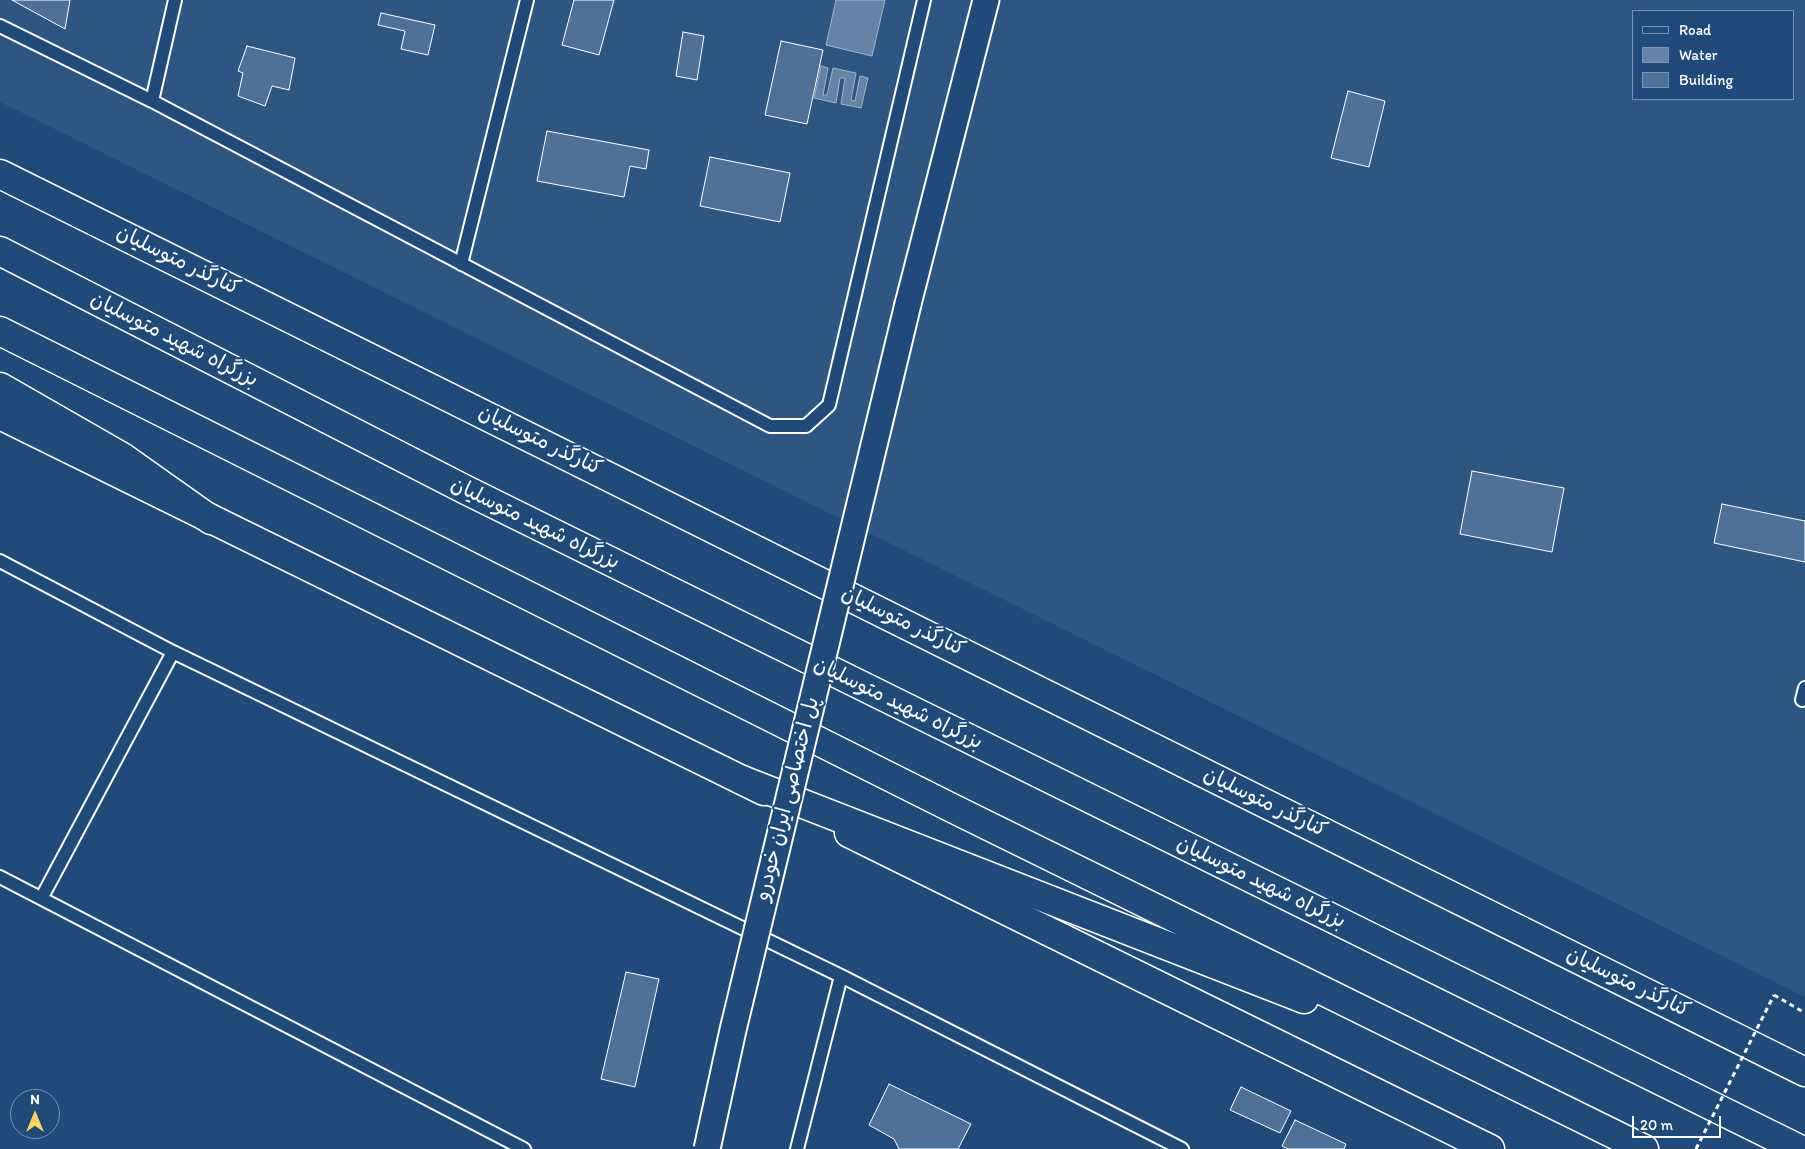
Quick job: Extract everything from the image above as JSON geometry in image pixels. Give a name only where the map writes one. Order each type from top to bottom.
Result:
[{"type":"main road","name":"کنارگذر متوسلیان","points":[[0,174],[1805,1072]]},
{"type":"main road","points":[[0,246],[49,276]]},
{"type":"main road","name":"بزرگراه شهید متوسلیان","points":[[0,251],[475,495],[1799,1149]]},
{"type":"main road","points":[[0,331],[954,809],[1644,1149]]},
{"type":"main road","points":[[0,387],[122,457],[210,520]]},
{"type":"main road","points":[[0,415],[1490,1149]]},
{"type":"main road","points":[[742,780],[1478,1067]]},
{"type":"street","name":"پل اختصاصی ایران خودرو","points":[[707,1149],[733,1030],[908,304],[986,0]]},
{"type":"lane","points":[[152,101],[175,0]]},
{"type":"lane","points":[[462,264],[527,0]]},
{"type":"lane","points":[[0,26],[152,101],[770,426],[806,426],[829,404],[924,0]]},
{"type":"lane","points":[[0,561],[173,652],[840,976],[1182,1149]]},
{"type":"lane","points":[[42,897],[173,652]]},
{"type":"lane","points":[[0,876],[524,1149]]},
{"type":"lane","points":[[797,1149],[840,976]]},
{"type":"path","points":[[1696,1149],[1774,995],[1805,1013]]},
{"type":"shaded area","points":[[0,0],[1805,0],[1805,997],[0,102]]},
{"type":"water","points":[[836,0],[885,0],[872,56],[826,45]]},
{"type":"water","points":[[821,66],[828,68],[823,95],[827,95],[833,68],[856,73],[851,100],[855,101],[860,76],[868,78],[861,108],[841,104],[845,78],[840,78],[836,103],[814,98]]},
{"type":"building","points":[[12,0],[70,0],[65,29]]},
{"type":"building","points":[[574,0],[614,0],[599,55],[562,45]]},
{"type":"building","points":[[381,13],[435,25],[428,55],[401,49],[405,31],[378,25]]},
{"type":"building","points":[[683,32],[704,36],[697,80],[676,76]]},
{"type":"building","points":[[781,41],[823,50],[807,124],[765,115]]},
{"type":"building","points":[[247,46],[295,58],[289,90],[272,86],[265,106],[238,96],[243,73],[238,71]]},
{"type":"building","points":[[1348,91],[1385,101],[1369,167],[1331,158]]},
{"type":"building","points":[[547,131],[649,150],[646,169],[630,166],[624,197],[537,181]]},
{"type":"building","points":[[710,157],[790,173],[780,222],[700,206]]},
{"type":"building","points":[[1472,471],[1564,488],[1552,552],[1460,534]]},
{"type":"building","points":[[1722,504],[1805,521],[1805,562],[1714,543]]},
{"type":"building","points":[[626,972],[659,979],[635,1087],[601,1079]]},
{"type":"building","points":[[889,1084],[971,1124],[958,1149],[899,1149],[894,1139],[869,1125]]},
{"type":"building","points":[[1241,1087],[1291,1111],[1280,1133],[1230,1110]]},
{"type":"building","points":[[1295,1120],[1346,1144],[1344,1149],[1288,1149],[1282,1146]]}]
